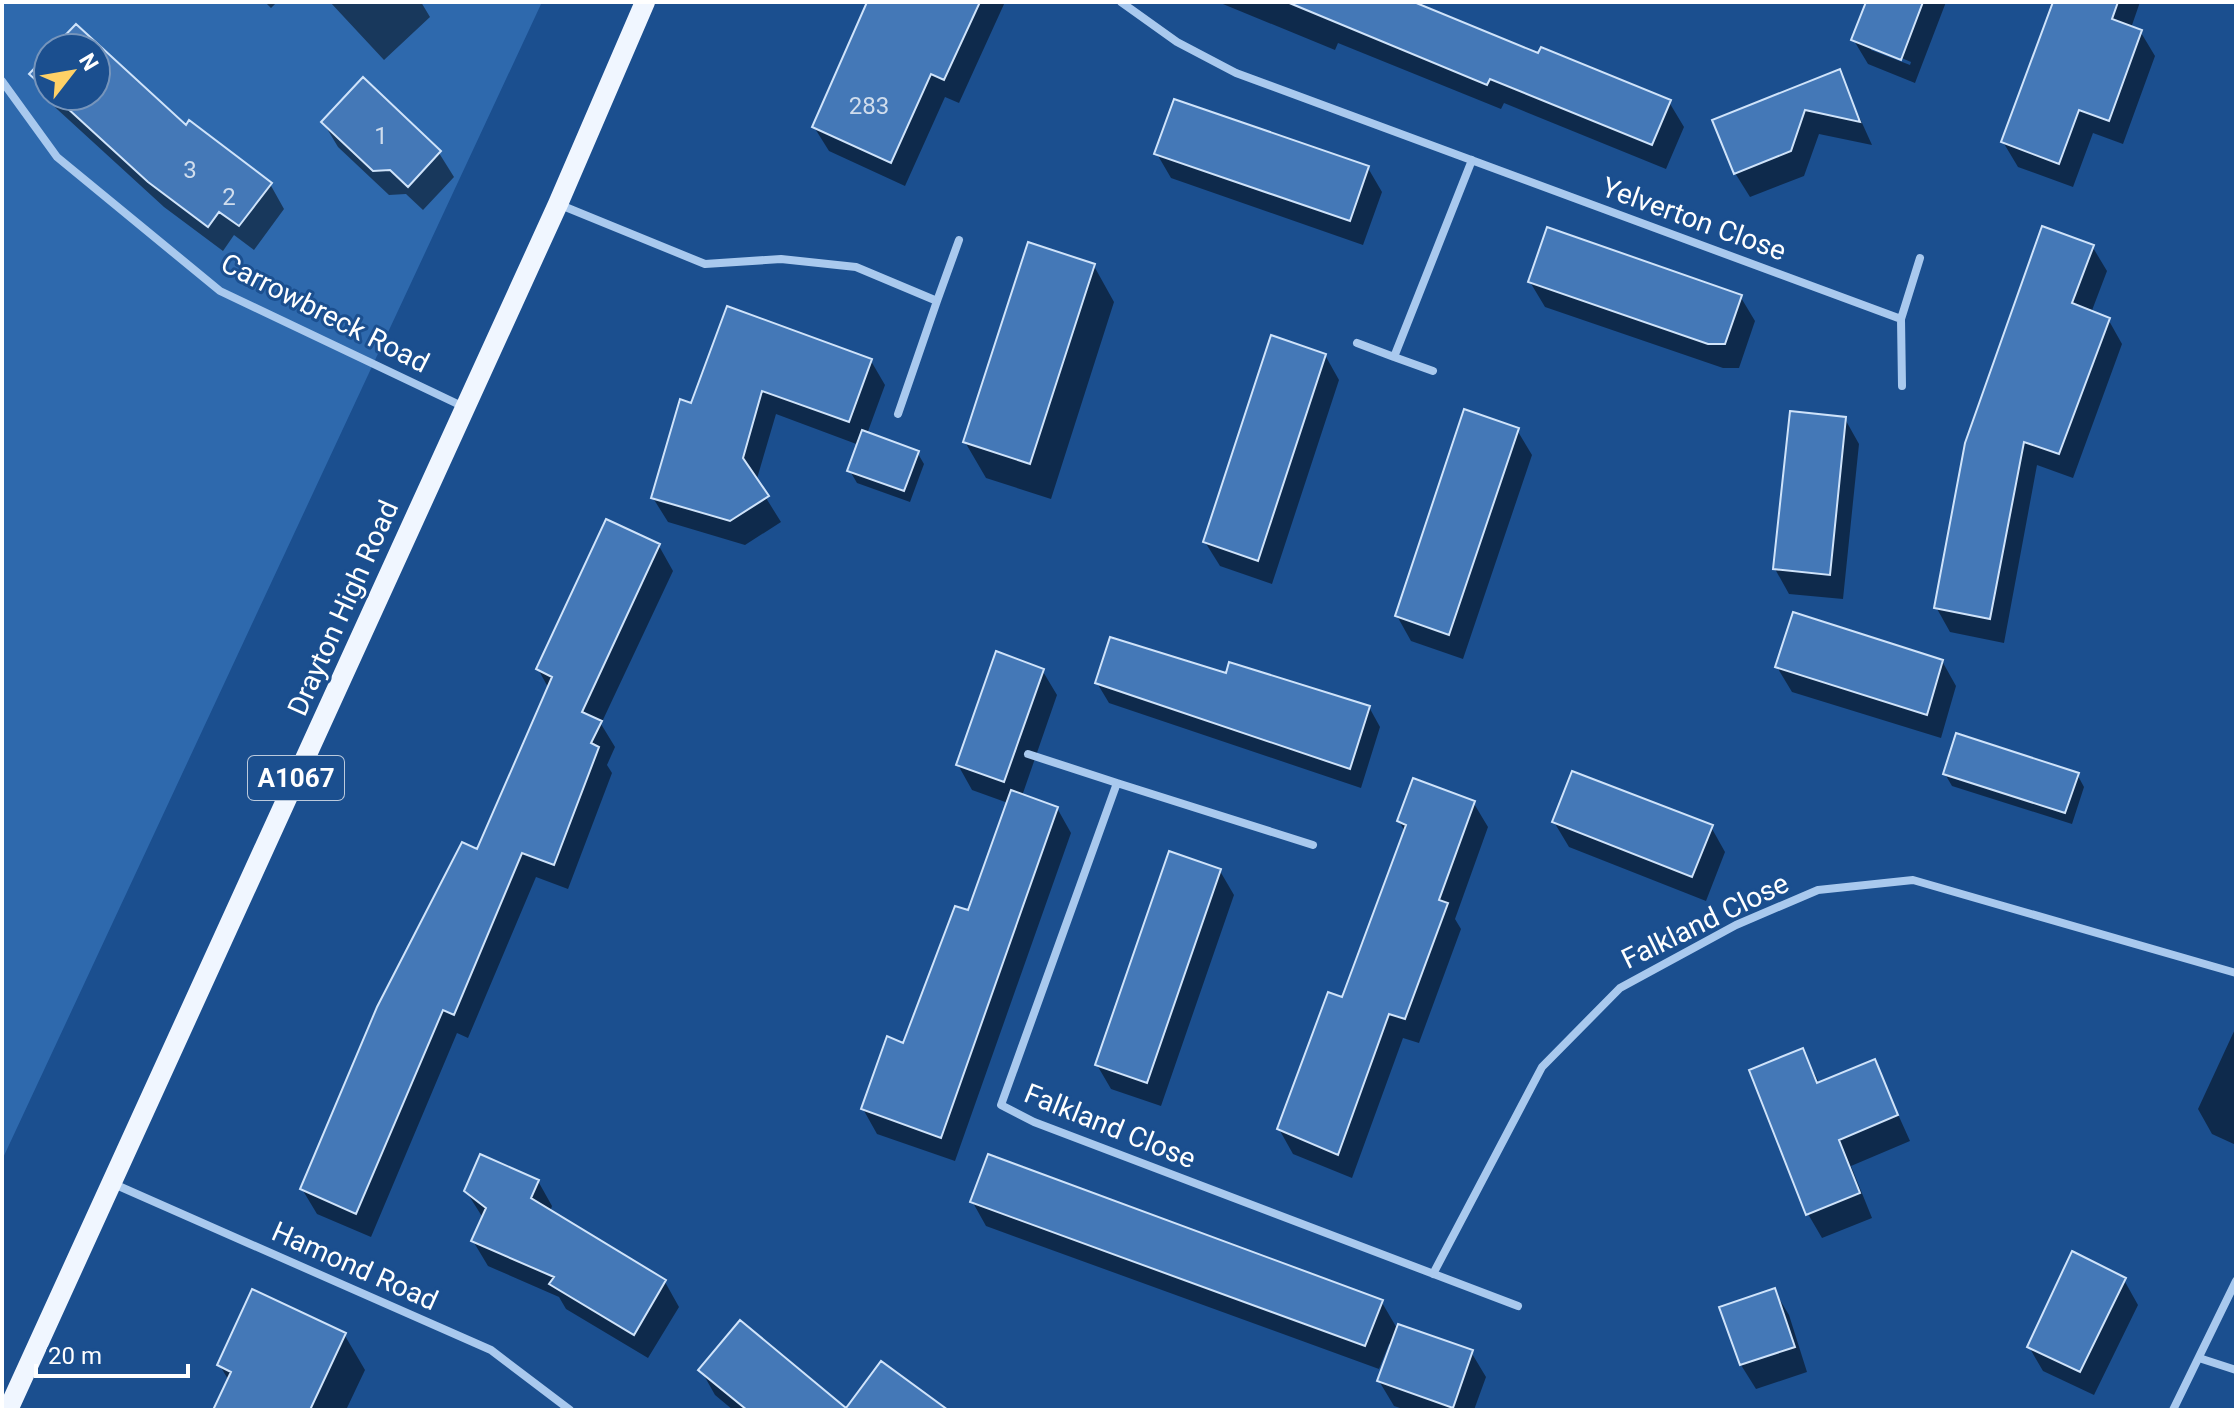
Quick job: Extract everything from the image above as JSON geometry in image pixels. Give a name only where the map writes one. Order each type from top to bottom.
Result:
[{"type":"main road","name":"Drayton High Road","points":[[8,1410],[558,204],[645,2]]},
{"type":"street","name":"Yelverton Close","points":[[1121,2],[1177,42],[1236,73],[1901,319]]},
{"type":"street","name":"Carrowbreck Road","points":[[2,81],[57,157],[220,291],[465,407]]},
{"type":"street","points":[[1394,357],[1472,160]]},
{"type":"street","points":[[558,204],[646,243],[705,264],[781,259],[856,267],[937,301]]},
{"type":"street","points":[[898,414],[959,240]]},
{"type":"street","points":[[1902,386],[1901,319],[1920,258]]},
{"type":"street","points":[[1357,343],[1433,371]]},
{"type":"street","points":[[1028,754],[1313,845]]},
{"type":"street","name":"Falkland Close","points":[[1117,783],[1001,1105],[1034,1122],[1518,1306]]},
{"type":"street","name":"Falkland Close","points":[[1433,1274],[1542,1067],[1620,988],[1736,925],[1818,890],[1913,880],[2236,973]]},
{"type":"street","name":"Hamond Road","points":[[112,1183],[491,1350],[570,1410]]},
{"type":"street","points":[[2173,1410],[2236,1281]]},
{"type":"street","points":[[2199,1358],[2236,1370]]},
{"type":"shaded area","points":[[2,2],[542,2],[2,1160]]},
{"type":"building","points":[[867,2],[980,2],[944,80],[931,74],[891,163],[812,127]]},
{"type":"building","points":[[1287,2],[1414,2],[1538,53],[1541,47],[1671,100],[1652,145],[1490,79],[1487,85]]},
{"type":"building","points":[[1866,2],[1923,2],[1901,60],[1851,40]]},
{"type":"building","points":[[2053,2],[2118,2],[2112,19],[2142,30],[2109,121],[2079,110],[2059,164],[2001,142]]},
{"type":"building","points":[[76,24],[85,32],[68,32]]},
{"type":"building","points":[[112,57],[186,125],[189,120],[272,183],[239,226],[219,212],[208,227],[148,182],[71,112],[112,112]]},
{"type":"building","points":[[1840,69],[1860,122],[1805,110],[1791,151],[1734,174],[1712,120]]},
{"type":"building","points":[[363,77],[441,151],[408,187],[390,170],[373,171],[321,122]]},
{"type":"building","points":[[1174,99],[1369,166],[1350,221],[1154,154]]},
{"type":"building","points":[[2042,226],[2094,245],[2072,303],[2110,318],[2059,454],[2024,442],[1990,619],[1934,608],[1965,443]]},
{"type":"building","points":[[1547,227],[1742,295],[1725,344],[1708,344],[1528,282]]},
{"type":"building","points":[[1028,242],[1095,264],[1030,464],[963,442]]},
{"type":"building","points":[[727,306],[872,359],[849,422],[762,391],[743,458],[769,496],[730,521],[651,498],[680,399],[691,403]]},
{"type":"building","points":[[1271,335],[1326,354],[1258,561],[1203,542]]},
{"type":"building","points":[[1464,409],[1519,428],[1449,635],[1395,616]]},
{"type":"building","points":[[1790,411],[1846,417],[1830,575],[1773,569]]},
{"type":"building","points":[[862,430],[919,451],[904,491],[847,471]]},
{"type":"building","points":[[606,519],[660,544],[582,712],[602,721],[591,743],[599,747],[554,865],[522,853],[454,1015],[443,1010],[356,1214],[300,1189],[377,1007],[462,842],[477,849],[552,677],[536,669]]},
{"type":"building","points":[[1793,612],[1943,660],[1927,715],[1775,667]]},
{"type":"building","points":[[1110,637],[1226,673],[1229,662],[1370,706],[1350,769],[1095,683]]},
{"type":"building","points":[[996,651],[1044,669],[1004,782],[956,765]]},
{"type":"building","points":[[1956,733],[2079,773],[2065,813],[1943,774]]},
{"type":"building","points":[[1572,771],[1713,825],[1692,877],[1552,822]]},
{"type":"building","points":[[1413,778],[1475,801],[1439,900],[1448,903],[1405,1019],[1389,1014],[1338,1155],[1277,1129],[1328,992],[1342,997],[1406,825],[1397,821]]},
{"type":"building","points":[[1011,790],[1058,807],[941,1138],[861,1109],[887,1036],[903,1043],[955,906],[968,910]]},
{"type":"building","points":[[1169,851],[1221,869],[1147,1083],[1095,1065]]},
{"type":"building","points":[[1803,1048],[1817,1083],[1875,1059],[1898,1115],[1839,1140],[1860,1193],[1806,1215],[1749,1070]]},
{"type":"building","points":[[480,1154],[539,1180],[531,1198],[666,1280],[634,1335],[549,1284],[554,1277],[471,1241],[486,1208],[464,1191]]},
{"type":"building","points":[[988,1154],[1383,1300],[1365,1346],[970,1202]]},
{"type":"building","points":[[2072,1251],[2126,1278],[2080,1372],[2027,1347]]},
{"type":"building","points":[[1775,1288],[1795,1347],[1740,1365],[1719,1307]]},
{"type":"building","points":[[252,1289],[346,1333],[310,1410],[213,1410],[231,1372],[217,1365]]},
{"type":"building","points":[[740,1320],[846,1408],[881,1361],[948,1410],[747,1410],[698,1370]]},
{"type":"building","points":[[1398,1324],[1473,1350],[1453,1408],[1377,1381]]}]
